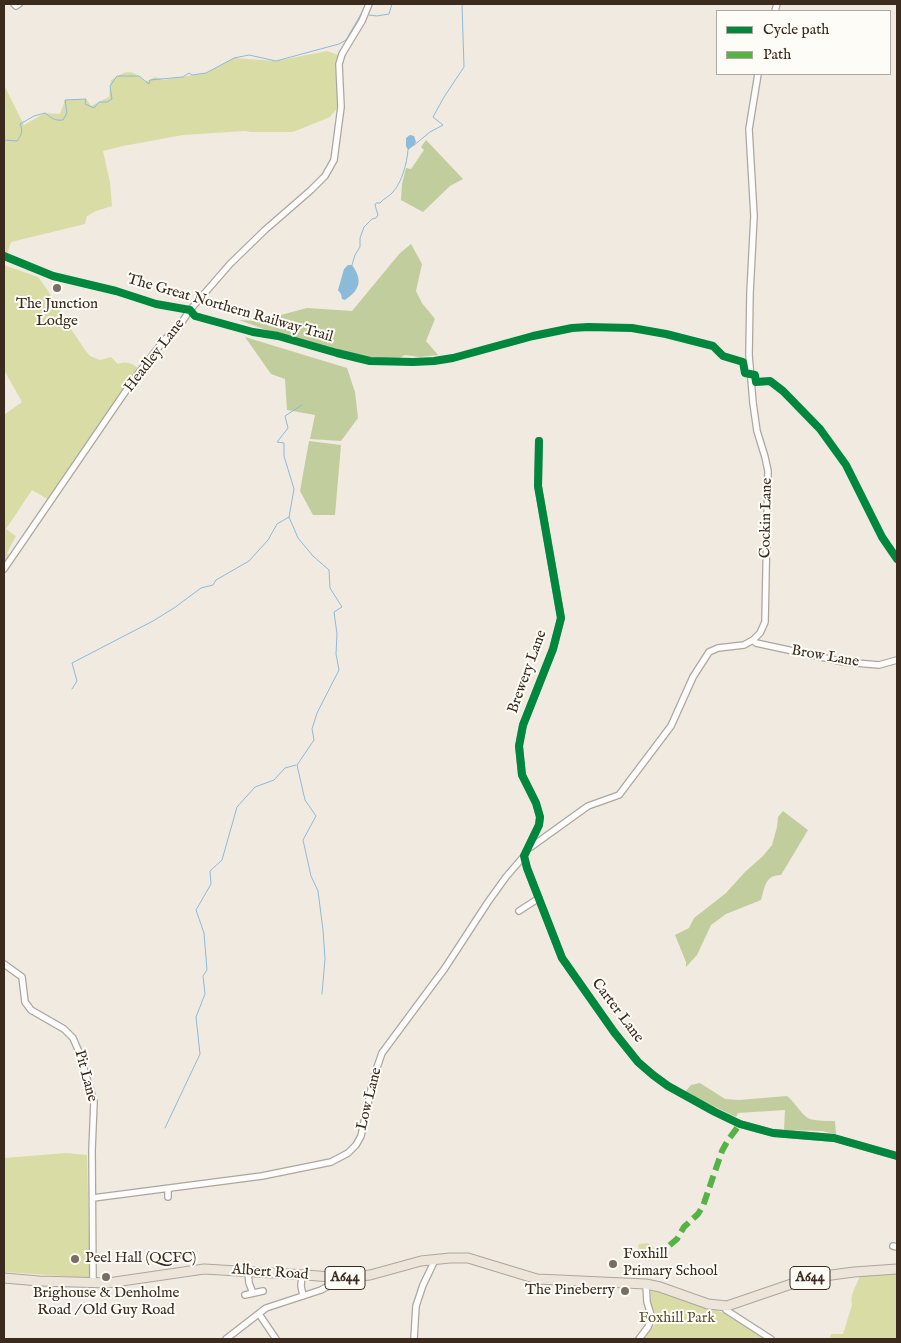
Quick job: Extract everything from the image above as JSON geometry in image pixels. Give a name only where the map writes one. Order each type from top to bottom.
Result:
[{"type":"main road","name":"Albert Road","points":[[4,1278],[110,1283],[204,1268],[343,1278],[370,1275],[421,1261],[468,1258],[537,1279],[646,1284]]},
{"type":"main road","name":"A644","points":[[646,1284],[708,1304],[727,1306],[809,1278],[897,1269]]},
{"type":"street","name":"Headley Lane","points":[[4,570],[134,379],[165,339],[178,328],[190,310],[230,264],[311,190],[331,167],[334,160],[341,107],[339,64],[342,54],[362,22],[369,4]]},
{"type":"street","name":"Cockin Lane","points":[[753,640],[760,633],[765,622],[768,487],[766,464],[757,431],[749,355],[754,216],[749,129],[758,75]]},
{"type":"street","name":"Brewery Lane","points":[[529,848],[539,825],[540,812],[522,775],[519,746],[523,725],[553,649],[561,618],[538,486],[539,441]]},
{"type":"street","name":"Brow Lane","points":[[753,640],[756,643],[844,662],[879,665],[897,660]]},
{"type":"street","points":[[524,856],[529,848],[588,806],[619,795],[671,726],[693,677],[709,652],[718,648],[744,645],[753,640]]},
{"type":"street","name":"Carter Lane","points":[[524,856],[562,958],[614,1032],[638,1062],[652,1075],[707,1108],[740,1124],[773,1133],[834,1138],[897,1156]]},
{"type":"street","name":"Low Lane","points":[[92,1198],[262,1176],[331,1162],[348,1154],[361,1136],[374,1076],[382,1053],[445,968],[506,877],[524,856]]},
{"type":"street","points":[[520,911],[539,898]]},
{"type":"street","name":"Pit Lane","points":[[4,964],[22,977],[25,1002],[31,1010],[64,1029],[73,1038],[94,1102],[93,1282]]},
{"type":"street","points":[[168,1189],[168,1197]]},
{"type":"street","points":[[414,1339],[416,1306],[423,1285],[435,1260]]},
{"type":"street","points":[[248,1271],[249,1283],[253,1292]]},
{"type":"street","points":[[302,1274],[301,1286],[303,1296]]},
{"type":"street","points":[[226,1339],[266,1308],[303,1296],[343,1278]]},
{"type":"street","points":[[640,1339],[651,1320],[646,1284]]},
{"type":"street","points":[[244,1295],[263,1291]]},
{"type":"street","points":[[727,1306],[726,1310],[771,1339]]},
{"type":"street","points":[[259,1314],[276,1339]]},
{"type":"green space","points":[[327,51],[338,55],[335,63],[339,106],[330,117],[293,132],[245,131],[183,135],[103,151],[110,182],[112,206],[87,216],[85,224],[11,242],[4,264],[4,85],[24,125],[45,113],[60,114],[65,100],[86,99],[91,106],[109,97],[111,80],[129,72],[136,74],[145,82],[155,77],[164,80],[206,73],[234,58],[276,61]]},
{"type":"green space","points":[[426,140],[463,179],[450,186],[423,212],[401,200],[406,168],[411,169],[424,150],[421,147]]},
{"type":"green space","points":[[411,244],[422,264],[416,291],[422,303],[435,319],[426,341],[438,355],[420,357],[405,355],[394,361],[364,357],[316,348],[239,320],[258,321],[307,308],[352,311],[400,253]]},
{"type":"green space","points":[[4,265],[38,277],[90,356],[100,360],[111,357],[118,364],[129,363],[139,369],[49,500],[32,490],[6,529],[16,536],[4,563],[4,415],[22,402],[4,370]]},
{"type":"green space","points":[[245,337],[347,368],[355,392],[358,418],[341,441],[310,439],[315,415],[287,410],[285,379],[271,374]]},
{"type":"green space","points":[[309,441],[341,445],[335,515],[313,515],[300,491]]},
{"type":"green space","points":[[783,811],[808,830],[781,875],[769,879],[761,900],[726,914],[711,925],[697,955],[686,967],[686,962],[675,935],[689,928],[694,918],[726,893],[763,856],[772,845],[778,817]]},
{"type":"green space","points":[[700,1083],[725,1099],[739,1100],[787,1096],[810,1119],[835,1121],[836,1134],[822,1131],[784,1130],[785,1110],[738,1113],[736,1117],[685,1092],[691,1085]]},
{"type":"green space","points":[[66,1153],[87,1155],[90,1278],[4,1272],[4,1158]]},
{"type":"green space","points":[[648,1243],[659,1252],[649,1261],[638,1247],[639,1244]]},
{"type":"green space","points":[[897,1273],[897,1339],[830,1339],[831,1334],[843,1334],[852,1305],[852,1294],[860,1275]]},
{"type":"green space","name":"Foxhill Park","points":[[651,1289],[727,1314],[765,1339],[644,1339],[655,1324],[656,1319],[650,1302]]},
{"type":"water","points":[[410,135],[414,136],[416,142],[408,150],[406,138]]},
{"type":"water","points":[[348,265],[352,265],[359,280],[357,288],[345,300],[342,299],[338,290],[344,269]]},
{"type":"waterway","points":[[369,15],[389,14],[392,4]]},
{"type":"waterway","points":[[413,146],[430,132],[443,125],[433,117],[464,67],[462,4]]},
{"type":"waterway","points":[[4,140],[17,141],[22,132],[20,124],[34,116],[45,113],[55,120],[63,120],[67,113],[65,100],[86,99],[85,104],[94,108],[99,102],[107,102],[112,99],[110,86],[117,76],[139,76],[149,84],[150,80],[183,77],[189,73],[192,75],[206,73],[234,58],[249,55],[276,61],[339,44],[346,40],[361,14]]},
{"type":"waterway","points":[[352,265],[360,247],[360,238],[364,227],[378,215],[376,203],[380,203],[390,195],[399,183],[408,150]]},
{"type":"waterway","points":[[302,405],[285,416],[288,428],[277,442],[284,443],[284,456],[294,489],[289,517],[298,538],[313,556],[329,570],[330,588],[342,607],[334,612],[337,634],[336,654],[339,670],[317,713],[312,729],[314,740],[297,765],[305,800],[316,816],[303,840],[311,876],[318,891],[323,930],[325,959],[322,994]]},
{"type":"waterway","points":[[72,689],[77,681],[72,663],[153,621],[201,588],[213,585],[216,580],[249,561],[268,540],[277,524],[289,517]]},
{"type":"waterway","points":[[165,1128],[200,1054],[196,1017],[205,994],[203,976],[207,970],[204,933],[196,910],[211,884],[210,871],[222,860],[237,807],[255,787],[274,780],[285,768],[296,765]]},
{"type":"marked path","points":[[656,1257],[677,1239],[684,1227],[698,1214],[703,1206],[722,1151],[740,1124]]},
{"type":"cycle path","name":"The Great Northern Railway Trail","points":[[4,256],[53,276],[116,291],[156,304],[190,310],[195,316],[370,361],[434,361],[453,358],[533,336],[572,328],[588,327],[632,328],[666,334],[713,346],[723,356],[743,362],[745,373],[755,375],[756,382],[770,381],[783,391],[820,429],[846,465],[882,537],[897,559]]},
{"type":"cycle path","points":[[539,441],[538,486],[561,618],[553,649],[523,725],[519,746],[522,775],[536,803],[540,817],[539,825],[524,856],[562,958],[614,1032],[638,1062],[668,1086],[740,1124],[773,1133],[834,1138],[897,1156]]},
{"type":"place","name":"The Junction Lodge","points":[[57,288]]},
{"type":"place","name":"Peel Hall (QCFC)","points":[[75,1259]]},
{"type":"place","name":"Foxhill Primary School","points":[[613,1264]]},
{"type":"place","name":"Brighouse & Denholme Road / Old Guy Road","points":[[106,1277]]},
{"type":"place","name":"The Pineberry","points":[[625,1291]]}]
